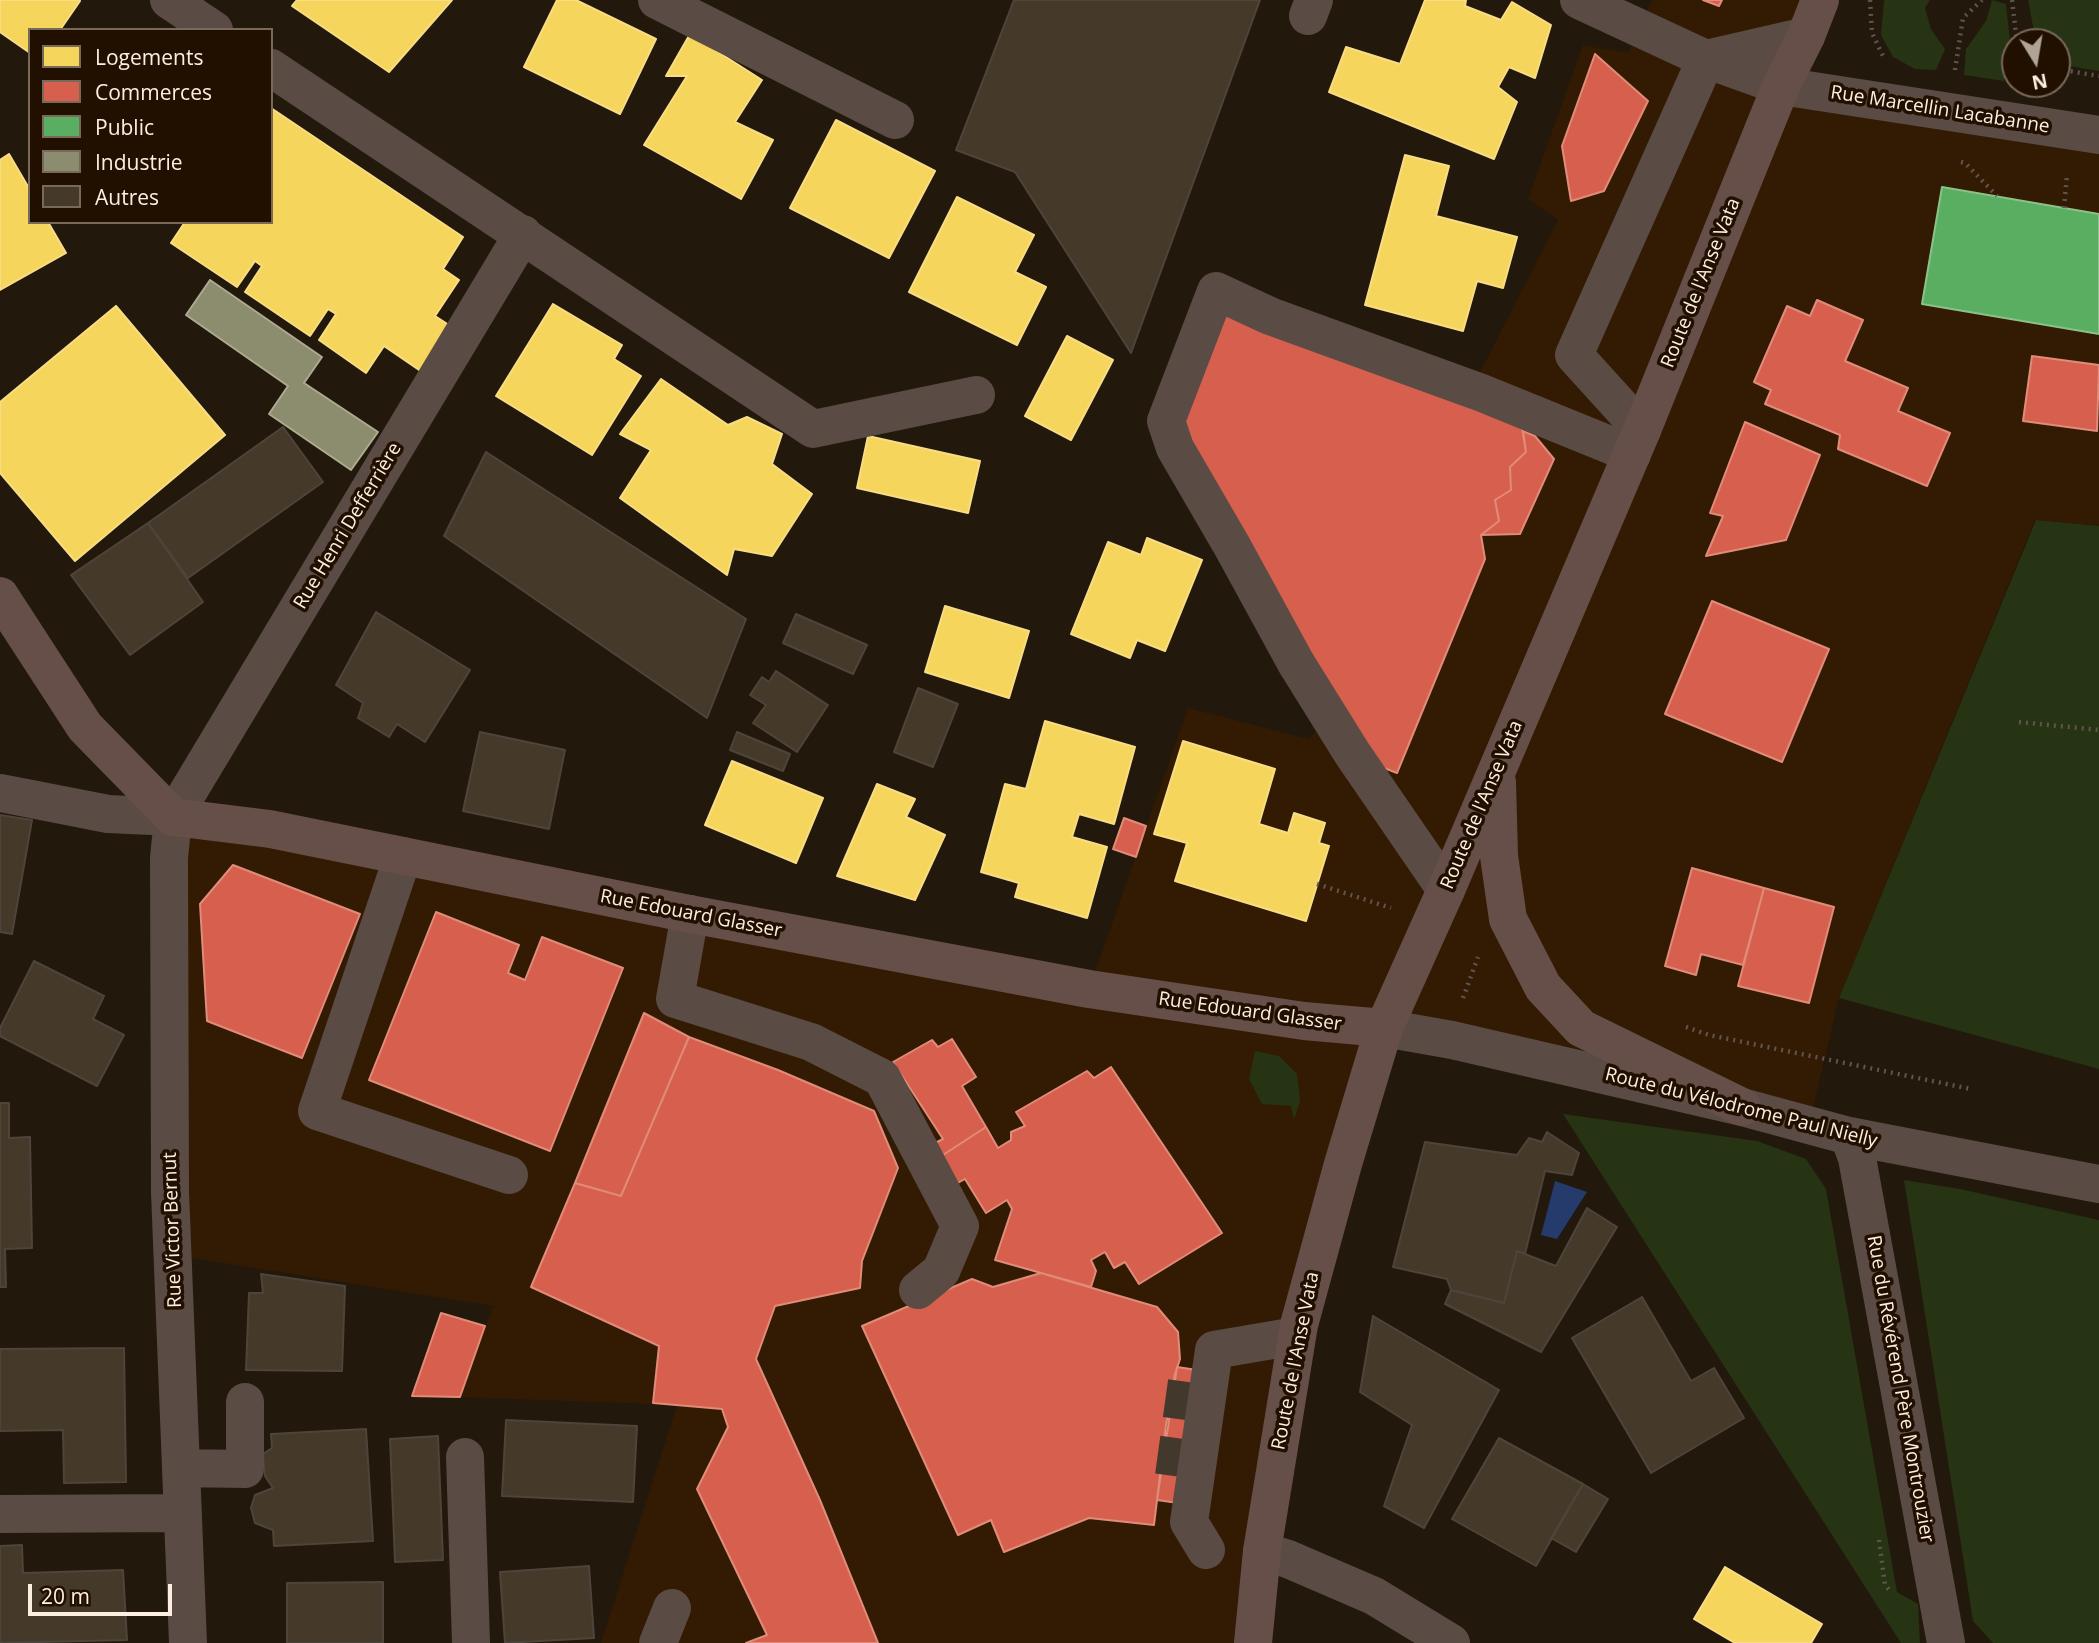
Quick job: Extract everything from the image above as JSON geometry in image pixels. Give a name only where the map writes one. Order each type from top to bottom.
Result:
[{"type":"main road","name":"Route de l'Anse Vata","points":[[1252,1643],[1262,1551],[1296,1336],[1320,1243],[1384,1028],[1446,890],[1637,442],[1781,86],[1806,36],[1820,0]]},
{"type":"main road","points":[[0,596],[85,727],[173,817]]},
{"type":"main road","points":[[1497,769],[1499,856],[1508,919],[1543,988],[1581,1028],[1742,1107]]},
{"type":"main road","name":"Rue Edouard Glasser","points":[[173,817],[270,829],[690,914],[1089,989],[1304,1021],[1384,1028]]},
{"type":"street","points":[[169,0],[211,28]]},
{"type":"street","points":[[657,0],[895,120]]},
{"type":"street","name":"Rue Marcellin Lacabanne","points":[[1579,0],[1706,59],[1781,86],[2099,135]]},
{"type":"street","points":[[1637,442],[1574,355],[1706,59],[1806,36]]},
{"type":"street","points":[[273,69],[813,429],[975,394]]},
{"type":"street","name":"Rue Henri Defferrière","points":[[173,817],[523,234]]},
{"type":"street","points":[[1446,890],[1352,753],[1296,663],[1175,448],[1166,421],[1216,291],[1270,316],[1482,393],[1637,442]]},
{"type":"street","name":"Rue Edouard Glasser","points":[[0,793],[108,814],[173,817]]},
{"type":"street","name":"Rue Victor Bernut","points":[[173,817],[169,858],[170,1192],[188,1643]]},
{"type":"street","points":[[403,856],[317,1111],[509,1175]]},
{"type":"street","points":[[690,914],[675,999],[811,1042],[882,1078],[960,1226],[941,1271],[918,1290]]},
{"type":"street","name":"Route du Vélodrome Paul Nielly","points":[[1384,1028],[1452,1040],[1742,1107],[1849,1136],[2099,1184]]},
{"type":"street","name":"Rue du Révérend Père Montrouzier","points":[[1849,1136],[1857,1158],[1946,1643]]},
{"type":"street","points":[[1174,1476],[1170,1493],[1198,1536],[1202,1358],[1296,1336]]},
{"type":"street","points":[[181,1468],[245,1469],[245,1402]]},
{"type":"street","points":[[465,1457],[471,1643]]},
{"type":"street","points":[[0,1514],[183,1513]]},
{"type":"street","points":[[1262,1551],[1288,1559],[1374,1596],[1451,1643]]},
{"type":"street","points":[[658,1643],[671,1608]]},
{"type":"path","points":[[1953,80],[1963,18],[1982,0]]},
{"type":"path","points":[[2012,0],[2015,28]]},
{"type":"path","points":[[2071,71],[2099,76]]},
{"type":"path","points":[[1956,161],[1965,163],[1997,196]]},
{"type":"path","points":[[2064,208],[2068,168]]},
{"type":"path","points":[[2019,722],[2099,730]]},
{"type":"path","points":[[1317,884],[1395,910]]},
{"type":"path","points":[[1461,1004],[1480,950]]},
{"type":"path","points":[[1683,1026],[1709,1035],[1971,1089]]},
{"type":"path","points":[[1877,1531],[1885,1585],[1899,1602]]},
{"type":"shaded area","points":[[1652,0],[1820,0],[1781,85],[2099,135],[2099,526],[2035,520],[1839,998],[1809,1125],[1384,1028],[1299,1325],[1253,1643],[601,1643],[677,1405],[460,1397],[493,1306],[173,1255],[173,817],[1089,989],[1188,708],[1309,739],[1322,724],[1149,413],[1205,273],[1478,376],[1558,220],[1528,199],[1583,45],[1628,53]]},
{"type":"green space","points":[[1884,0],[1930,0],[1925,8],[1931,29],[1945,49],[1936,70],[1915,69],[1893,57],[1881,35]]},
{"type":"green space","points":[[1992,0],[2006,4],[2009,28],[2001,28],[2001,81],[1964,75],[1966,49],[1986,21]]},
{"type":"green space","points":[[2028,0],[2099,0],[2099,71],[2071,66],[2071,28],[2033,28]]},
{"type":"green space","points":[[2036,520],[2099,526],[2099,1069],[1839,998]]},
{"type":"green space","points":[[1255,1051],[1279,1056],[1297,1074],[1300,1101],[1294,1119],[1291,1106],[1262,1104],[1249,1079]]},
{"type":"green space","points":[[1563,1114],[1757,1141],[1806,1159],[1826,1189],[1897,1592],[1918,1604],[1920,1643],[1901,1643]]},
{"type":"green space","points":[[1904,1180],[1960,1189],[2099,1220],[2099,1643],[1993,1643],[1973,1621]]},
{"type":"water","points":[[1555,1181],[1587,1192],[1557,1239],[1541,1235]]},
{"type":"building: Logements","points":[[0,0],[80,1],[61,28],[28,28],[28,52],[0,32]]},
{"type":"building: Logements","points":[[297,0],[452,0],[389,72],[292,6]]},
{"type":"building: Logements","points":[[557,0],[576,0],[656,39],[620,114],[524,67]]},
{"type":"building: Logements","points":[[1425,0],[1466,0],[1465,6],[1501,20],[1512,2],[1551,25],[1535,78],[1509,67],[1498,87],[1517,102],[1494,159],[1329,92],[1346,47],[1400,64]]},
{"type":"building: Logements","points":[[690,34],[762,80],[735,122],[773,140],[741,199],[644,145],[687,76],[666,76]]},
{"type":"building: Logements","points":[[273,109],[463,237],[443,269],[459,280],[435,316],[452,327],[422,372],[384,346],[366,373],[319,340],[336,314],[328,309],[310,336],[245,292],[262,266],[255,261],[237,287],[171,243],[184,224],[273,224]]},
{"type":"building: Logements","points":[[836,120],[935,171],[889,258],[790,208]]},
{"type":"building: Logements","points":[[9,154],[28,187],[28,224],[49,224],[66,253],[0,290],[0,160]]},
{"type":"building: Logements","points":[[1405,155],[1449,166],[1436,216],[1517,237],[1503,288],[1477,281],[1463,331],[1365,305]]},
{"type":"building: Logements","points":[[957,197],[1034,235],[1015,272],[1046,287],[1017,345],[909,292]]},
{"type":"building: Logements","points":[[553,304],[622,345],[614,359],[641,376],[592,455],[496,396]]},
{"type":"building: Logements","points":[[116,306],[225,435],[75,561],[0,473],[0,402]]},
{"type":"building: Logements","points":[[1067,336],[1113,360],[1071,440],[1025,416]]},
{"type":"building: Logements","points":[[661,379],[728,425],[747,417],[782,434],[772,464],[812,494],[772,556],[734,549],[727,575],[620,498],[651,450],[620,434]]},
{"type":"building: Logements","points":[[868,436],[980,461],[968,513],[857,488]]},
{"type":"building: Logements","points":[[1147,538],[1202,560],[1165,651],[1137,640],[1130,658],[1071,634],[1108,542],[1141,555]]},
{"type":"building: Logements","points":[[945,606],[1029,631],[1009,698],[925,672]]},
{"type":"building: Logements","points":[[1045,721],[1135,747],[1114,824],[1079,814],[1072,837],[1107,847],[1087,918],[1015,897],[1019,883],[981,872],[1005,784],[1026,789]]},
{"type":"building: Logements","points":[[1183,741],[1275,769],[1259,824],[1288,833],[1294,813],[1325,823],[1319,843],[1329,846],[1306,921],[1175,881],[1187,843],[1154,834]]},
{"type":"building: Logements","points":[[732,761],[823,798],[796,863],[705,825]]},
{"type":"building: Logements","points":[[877,784],[915,799],[906,817],[945,835],[915,900],[837,876]]},
{"type":"building: Logements","points":[[1725,1567],[1822,1624],[1811,1643],[1735,1643],[1694,1619]]},
{"type":"building: Commerces","points":[[1703,0],[1722,0],[1719,6]]},
{"type":"building: Commerces","points":[[1595,54],[1648,101],[1604,191],[1571,201],[1562,146]]},
{"type":"building: Commerces","points":[[1817,300],[1863,320],[1845,361],[1908,388],[1898,411],[1950,433],[1927,486],[1838,449],[1840,435],[1765,404],[1771,390],[1754,382],[1787,306],[1810,316]]},
{"type":"building: Commerces","points":[[1223,310],[1522,428],[1526,452],[1510,467],[1511,490],[1495,500],[1499,521],[1481,535],[1485,559],[1397,773],[1379,766],[1174,433]]},
{"type":"building: Commerces","points":[[2032,356],[2099,365],[2097,431],[2023,421]]},
{"type":"building: Commerces","points":[[1745,422],[1820,455],[1786,540],[1706,556],[1723,516],[1710,513]]},
{"type":"building: Commerces","points":[[1523,431],[1535,436],[1554,459],[1520,534],[1481,535],[1499,521],[1495,500],[1511,490],[1510,467],[1526,452]]},
{"type":"building: Commerces","points":[[1712,601],[1829,649],[1782,762],[1665,714]]},
{"type":"building: Commerces","points":[[1124,818],[1146,826],[1136,857],[1113,849]]},
{"type":"building: Commerces","points":[[233,865],[360,914],[302,1058],[207,1021],[200,904]]},
{"type":"building: Commerces","points":[[1692,868],[1764,888],[1743,965],[1701,954],[1696,975],[1665,966]]},
{"type":"building: Commerces","points":[[1764,888],[1834,907],[1809,1003],[1738,986]]},
{"type":"building: Commerces","points":[[436,912],[519,945],[508,973],[525,980],[542,937],[623,968],[550,1151],[369,1080]]},
{"type":"building: Commerces","points":[[644,1013],[689,1037],[621,1196],[575,1183]]},
{"type":"building: Commerces","points":[[689,1037],[778,1070],[874,1111],[898,1168],[862,1261],[860,1288],[775,1306],[756,1359],[820,1500],[878,1643],[746,1643],[767,1635],[697,1489],[728,1427],[722,1409],[653,1403],[659,1346],[531,1287],[575,1183],[621,1196]]},
{"type":"building: Commerces","points":[[952,1039],[976,1077],[962,1086],[986,1127],[943,1155],[935,1143],[943,1139],[893,1062],[932,1040],[938,1047]]},
{"type":"building: Commerces","points":[[1111,1067],[1222,1233],[1139,1284],[1125,1262],[1114,1268],[1105,1252],[1091,1260],[1096,1271],[1091,1287],[995,1260],[1012,1209],[1007,1200],[986,1213],[965,1179],[956,1184],[943,1155],[986,1127],[998,1148],[1011,1140],[1011,1132],[1025,1126],[1016,1112],[1087,1071],[1094,1078]]},
{"type":"building: Commerces","points":[[1041,1273],[1157,1307],[1178,1332],[1180,1359],[1166,1425],[1154,1525],[1089,1518],[1004,1552],[991,1520],[958,1535],[862,1326],[972,1279],[993,1287]]},
{"type":"building: Commerces","points":[[441,1313],[485,1326],[460,1397],[412,1396]]},
{"type":"building: Commerces","points":[[1177,1367],[1217,1373],[1199,1506],[1157,1500]]},
{"type":"building: Public","points":[[1942,187],[2099,214],[2099,334],[1922,304]]},
{"type":"building: Industrie","points":[[210,280],[322,357],[304,383],[378,432],[351,470],[269,414],[288,386],[186,315]]},
{"type":"building: Autres","points":[[1014,0],[1260,0],[1131,353],[1015,172],[956,150]]},
{"type":"building: Autres","points":[[283,427],[323,482],[188,578],[148,523]]},
{"type":"building: Autres","points":[[486,452],[746,619],[707,718],[444,536]]},
{"type":"building: Autres","points":[[148,523],[203,602],[130,655],[71,575]]},
{"type":"building: Autres","points":[[376,612],[470,670],[425,742],[397,724],[389,737],[358,718],[363,703],[336,685]]},
{"type":"building: Autres","points":[[796,614],[867,645],[853,674],[783,643]]},
{"type":"building: Autres","points":[[776,671],[828,705],[797,752],[753,723],[766,705],[750,695],[762,677],[769,682]]},
{"type":"building: Autres","points":[[918,688],[958,704],[933,767],[894,752]]},
{"type":"building: Autres","points":[[480,732],[565,750],[549,829],[463,811]]},
{"type":"building: Autres","points":[[737,732],[790,754],[783,771],[730,750]]},
{"type":"building: Autres","points":[[0,815],[32,820],[12,934],[0,932]]},
{"type":"building: Autres","points":[[34,961],[104,996],[93,1019],[124,1035],[97,1086],[0,1036],[0,1028]]},
{"type":"building: Autres","points":[[0,1103],[9,1103],[9,1138],[30,1137],[32,1248],[5,1249],[6,1287],[0,1287]]},
{"type":"building: Autres","points":[[1547,1132],[1579,1153],[1572,1175],[1545,1171],[1525,1254],[1517,1251],[1504,1303],[1451,1290],[1447,1279],[1393,1267],[1425,1142],[1517,1155],[1529,1138],[1542,1142]]},
{"type":"building: Autres","points":[[1587,1208],[1617,1227],[1541,1352],[1445,1304],[1451,1290],[1504,1303],[1517,1251],[1556,1266]]},
{"type":"building: Autres","points":[[261,1274],[345,1286],[342,1371],[246,1370],[249,1293],[263,1293]]},
{"type":"building: Autres","points":[[1642,1297],[1691,1381],[1714,1368],[1744,1418],[1651,1473],[1572,1338]]},
{"type":"building: Autres","points":[[1373,1316],[1499,1390],[1424,1528],[1384,1506],[1412,1425],[1360,1392]]},
{"type":"building: Autres","points":[[124,1348],[126,1482],[64,1483],[63,1430],[0,1431],[0,1349]]},
{"type":"building: Autres","points":[[506,1420],[637,1426],[633,1502],[502,1496]]},
{"type":"building: Autres","points":[[366,1429],[373,1541],[274,1546],[273,1530],[255,1523],[251,1508],[255,1495],[273,1488],[265,1476],[263,1454],[272,1448],[271,1434]]},
{"type":"building: Autres","points":[[438,1436],[443,1560],[395,1562],[390,1439]]},
{"type":"building: Autres","points":[[1499,1438],[1583,1484],[1536,1566],[1452,1519]]},
{"type":"building: Autres","points":[[1583,1484],[1608,1499],[1576,1552],[1551,1538]]},
{"type":"building: Autres","points":[[22,1545],[23,1573],[123,1570],[127,1640],[0,1643],[0,1546]]},
{"type":"building: Autres","points":[[589,1566],[594,1638],[505,1643],[500,1572]]},
{"type":"building: Autres","points":[[383,1582],[383,1643],[287,1643],[287,1583]]},
{"type":"tunnel","points":[[1174,1476],[1189,1367]]}]
